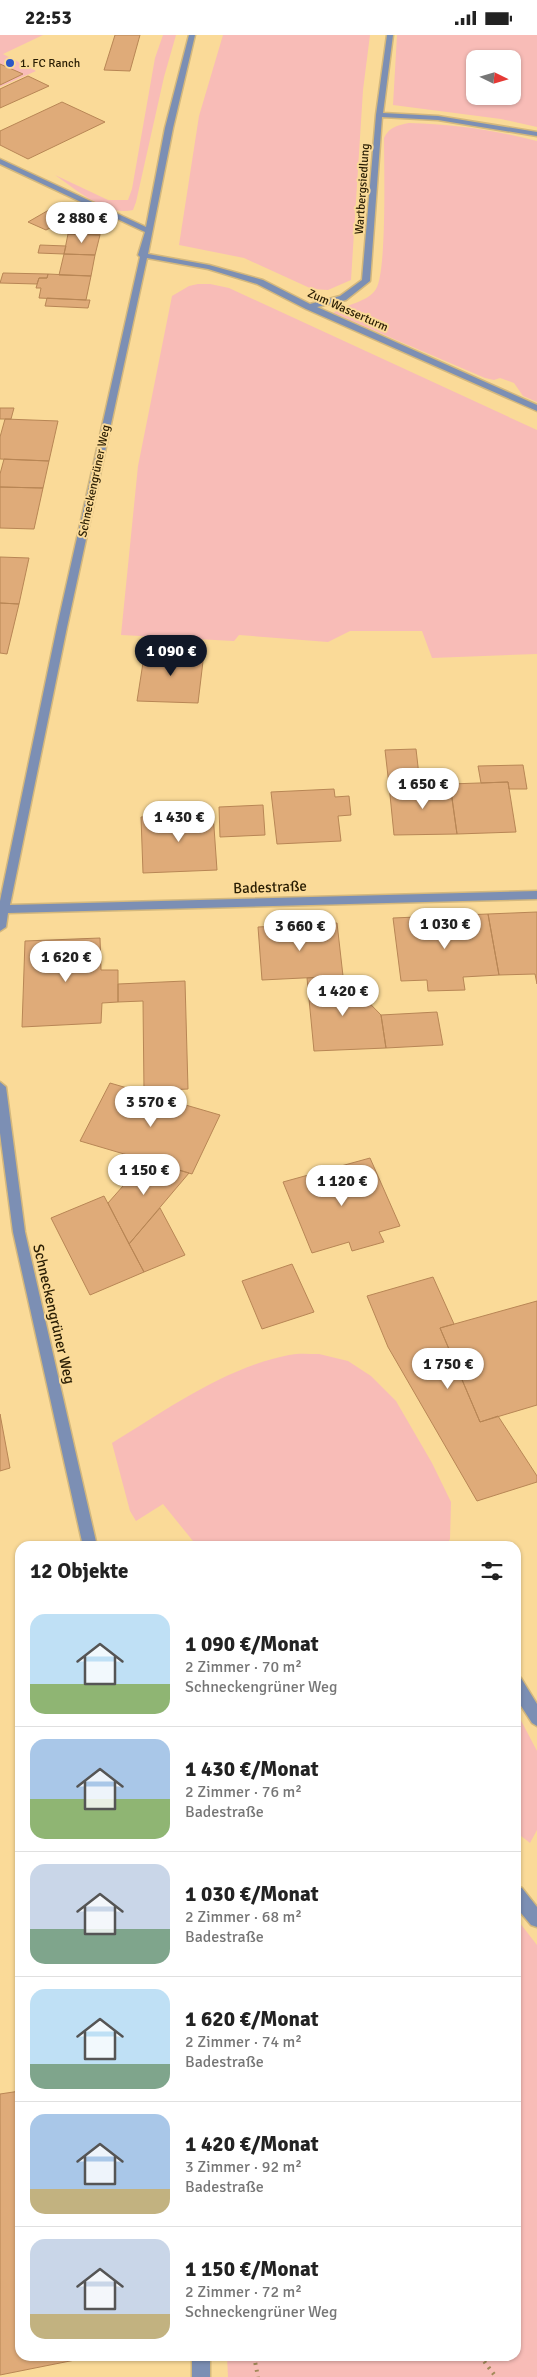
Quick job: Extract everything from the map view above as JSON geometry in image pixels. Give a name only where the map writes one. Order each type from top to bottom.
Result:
[{"type":"street","name":"Schneckengrüner Weg","points":[[0,927],[62,627],[142,255],[149,231],[169,128],[192,35]]},
{"type":"street","name":"Wartbergsiedlung","points":[[309,307],[343,298],[366,281],[379,115],[390,35]]},
{"type":"street","points":[[379,115],[438,118],[537,134]]},
{"type":"street","points":[[0,161],[149,231]]},
{"type":"street","name":"Zum Wasserturm","points":[[142,255],[209,267],[260,282],[309,307],[537,408]]},
{"type":"street","name":"Badestraße","points":[[5,909],[537,895]]},
{"type":"street","name":"Schneckengrüner Weg","points":[[0,1087],[19,1232],[89,1541]]},
{"type":"street","points":[[521,1691],[537,1718]]},
{"type":"street","points":[[521,1901],[537,1919]]},
{"type":"street","points":[[201,2361],[201,2377]]},
{"type":"path","points":[[255,2361],[258,2377]]},
{"type":"path","points":[[484,2361],[496,2377]]},
{"type":"shaded area","name":"1. FC Ranch","points":[[0,35],[43,35],[3,54],[36,71],[0,87]]},
{"type":"shaded area","points":[[163,35],[176,35],[164,77],[136,202],[133,210],[123,211],[102,206],[55,175],[108,200],[128,200],[132,189],[155,58]]},
{"type":"shaded area","points":[[223,35],[370,35],[363,90],[351,280],[328,290],[312,289],[244,258],[179,245],[199,116]]},
{"type":"shaded area","points":[[397,35],[537,35],[537,127],[501,119],[393,105]]},
{"type":"shaded area","points":[[409,123],[473,128],[537,141],[537,402],[523,396],[514,383],[500,378],[494,380],[485,378],[333,313],[372,294],[380,279],[383,241],[384,138],[391,129]]},
{"type":"shaded area","points":[[210,284],[229,288],[537,430],[537,654],[432,658],[422,631],[350,631],[328,642],[239,635],[234,641],[121,635],[138,466],[172,296],[189,286]]},
{"type":"shaded area","points":[[300,1354],[319,1354],[348,1361],[371,1376],[396,1401],[432,1463],[451,1502],[449,1541],[193,1541],[163,1504],[136,1521],[130,1511],[112,1443],[220,1379],[266,1361]]},
{"type":"shaded area","points":[[521,1721],[537,1751],[537,1830],[530,1843],[521,1836]]},
{"type":"shaded area","points":[[521,1924],[537,1945],[537,2377],[228,2377],[227,2361],[521,2361]]},
{"type":"building","points":[[115,35],[140,35],[130,71],[104,70]]},
{"type":"building","points":[[0,64],[23,74],[0,85]]},
{"type":"building","points":[[28,76],[49,86],[0,108],[0,89]]},
{"type":"building","points":[[62,102],[105,122],[28,159],[0,145],[0,131]]},
{"type":"building","points":[[54,207],[100,228],[100,235],[68,234],[52,227],[46,230],[28,222]]},
{"type":"building","points":[[68,234],[100,235],[95,255],[64,254]]},
{"type":"building","points":[[40,245],[66,246],[64,254],[38,253]]},
{"type":"building","points":[[64,254],[95,255],[91,276],[59,275]]},
{"type":"building","points":[[3,273],[48,274],[47,278],[39,278],[37,284],[0,283]]},
{"type":"building","points":[[48,274],[91,276],[86,300],[39,298],[41,288],[36,288],[39,278],[47,278]]},
{"type":"building","points":[[47,298],[90,300],[88,308],[45,306]]},
{"type":"building","points":[[0,408],[14,408],[11,419],[0,419]]},
{"type":"building","points":[[5,419],[58,421],[49,461],[0,459],[0,437]]},
{"type":"building","points":[[4,459],[49,461],[43,488],[0,487],[0,474]]},
{"type":"building","points":[[0,487],[43,488],[34,529],[0,528]]},
{"type":"building","points":[[0,557],[29,558],[19,604],[0,603]]},
{"type":"building","points":[[0,603],[19,604],[7,654],[0,653]]},
{"type":"building","points":[[145,650],[204,653],[198,703],[137,701]]},
{"type":"building","points":[[416,749],[420,784],[389,785],[385,750]]},
{"type":"building","points":[[523,765],[527,789],[509,789],[508,782],[481,783],[478,766]]},
{"type":"building","points":[[508,782],[516,832],[457,834],[450,784]]},
{"type":"building","points":[[450,784],[457,834],[394,835],[389,785]]},
{"type":"building","points":[[334,789],[335,797],[349,796],[351,815],[338,816],[341,841],[277,844],[271,792]]},
{"type":"building","points":[[263,805],[265,835],[220,837],[219,807]]},
{"type":"building","points":[[213,813],[217,870],[143,873],[141,817]]},
{"type":"building","points":[[537,912],[537,984],[535,974],[499,975],[488,914]]},
{"type":"building","points":[[488,914],[499,975],[463,977],[465,990],[428,991],[427,980],[401,981],[393,918]]},
{"type":"building","points":[[337,923],[343,976],[262,980],[258,927]]},
{"type":"building","points":[[100,938],[101,970],[118,970],[118,1002],[102,1003],[101,1023],[22,1027],[25,941]]},
{"type":"building","points":[[343,976],[381,1015],[386,1048],[314,1051],[307,978]]},
{"type":"building","points":[[185,981],[188,1089],[144,1091],[143,1001],[118,1002],[118,984]]},
{"type":"building","points":[[437,1012],[443,1045],[386,1048],[381,1015]]},
{"type":"building","points":[[110,1083],[220,1115],[192,1174],[80,1141]]},
{"type":"building","points":[[370,1158],[400,1226],[379,1232],[384,1242],[352,1251],[349,1242],[312,1253],[283,1182]]},
{"type":"building","points":[[146,1160],[189,1173],[129,1244],[108,1203]]},
{"type":"building","points":[[104,1196],[144,1272],[90,1295],[51,1218]]},
{"type":"building","points":[[160,1208],[185,1255],[144,1272],[129,1244]]},
{"type":"building","points":[[292,1264],[314,1312],[262,1329],[242,1281]]},
{"type":"building","points":[[433,1277],[454,1324],[440,1328],[480,1422],[498,1416],[537,1476],[537,1482],[477,1501],[388,1347],[367,1296]]},
{"type":"building","points":[[537,1301],[537,1405],[480,1422],[440,1328]]},
{"type":"building","points":[[0,1414],[10,1468],[0,1471]]},
{"type":"building","points":[[15,2092],[15,2361],[70,2361],[0,2375],[0,2094]]},
{"type":"place","name":"1. FC Ranch","points":[[10,63]]}]
